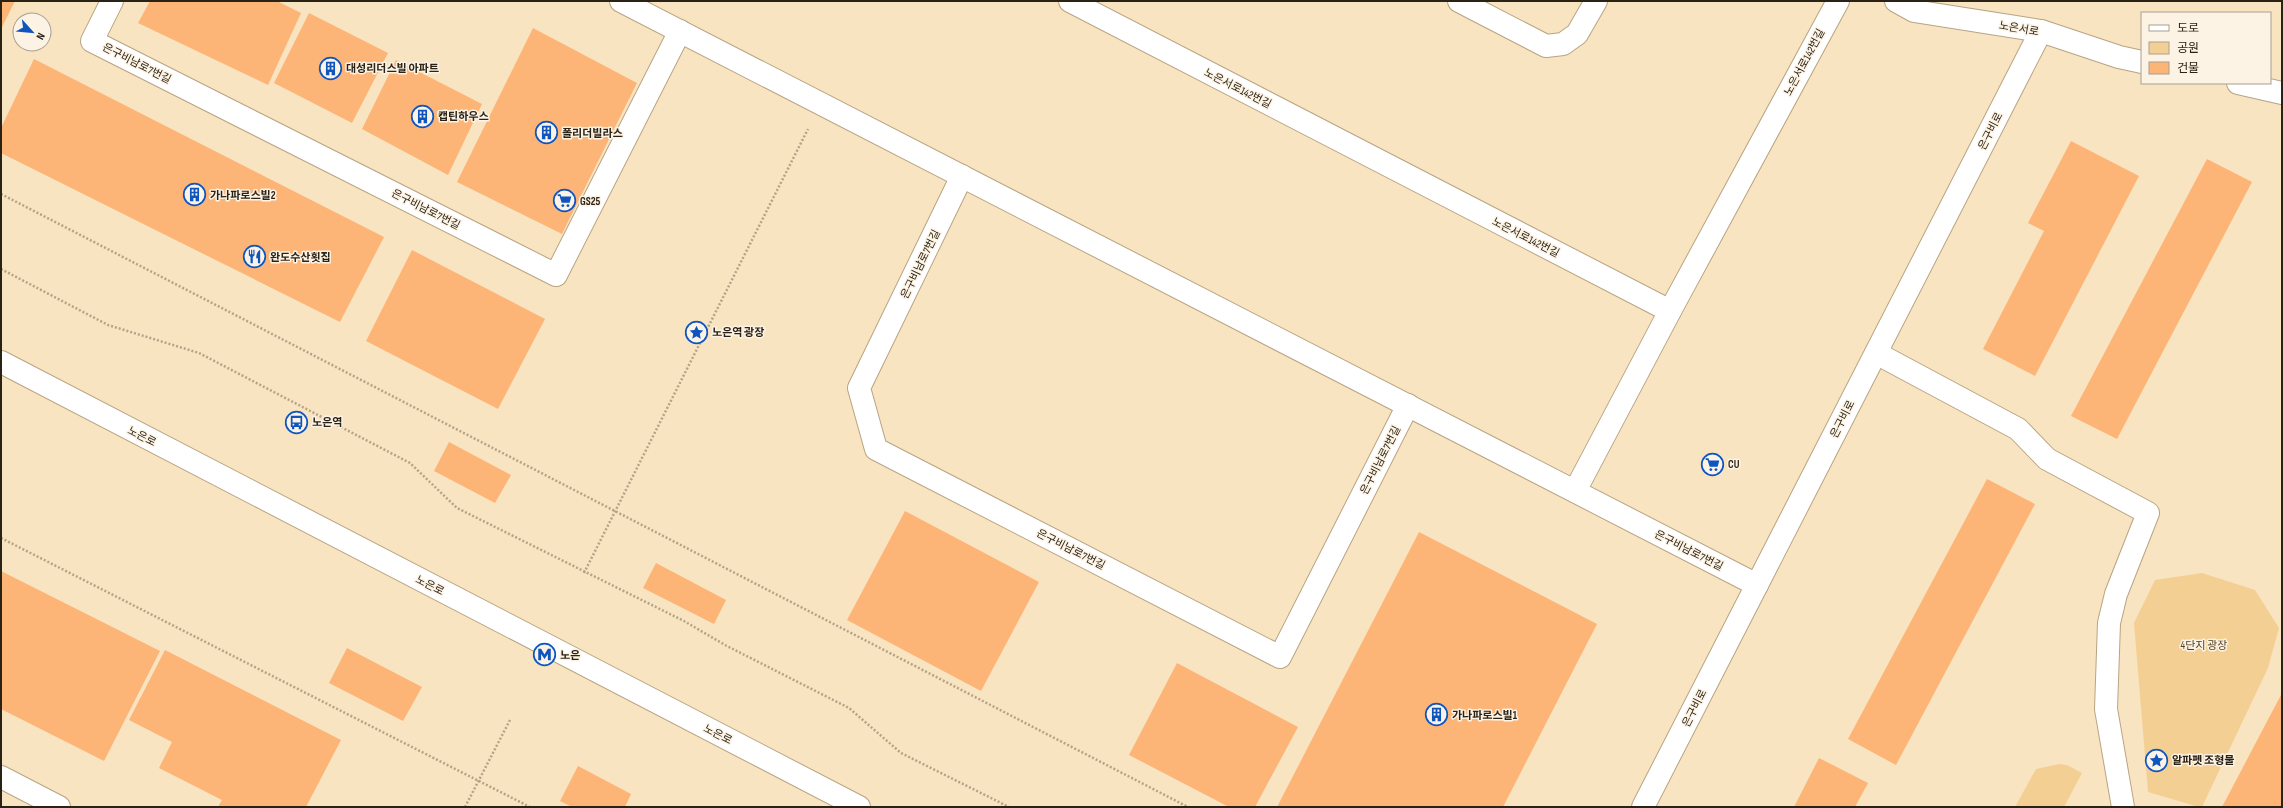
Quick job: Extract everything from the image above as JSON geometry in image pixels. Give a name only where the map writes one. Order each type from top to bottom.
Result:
[{"type":"street","name":"은구비남로7번길","points":[[112,1],[92,41],[556,275],[680,31]]},
{"type":"street","name":"은구비남로7번길","points":[[621,1],[1757,585]]},
{"type":"street","name":"노은서로142번길","points":[[1070,1],[1670,311],[1838,1]]},
{"type":"street","points":[[1459,1],[1546,46],[1563,44],[1577,34],[1596,1]]},
{"type":"street","name":"노은서로","points":[[1896,1],[1914,11],[2041,31],[2119,57],[2141,62]]},
{"type":"street","name":"은구비로","points":[[1643,807],[2041,31]]},
{"type":"street","points":[[2242,84],[2282,93]]},
{"type":"street","name":"은구비남로7번길","points":[[962,176],[859,388],[876,449],[1280,657],[1408,405]]},
{"type":"street","points":[[1576,491],[1670,311]]},
{"type":"street","points":[[1876,353],[2018,429],[2047,458],[2148,513],[2116,594],[2109,623],[2106,709],[2123,807]]},
{"type":"street","name":"노은로","points":[[1,362],[859,807]]},
{"type":"street","points":[[1,777],[59,807]]},
{"type":"path","points":[[584,573],[821,104]]},
{"type":"path","points":[[1,194],[1188,807]]},
{"type":"path","points":[[1,270],[108,325],[206,357],[410,463],[457,508],[584,573],[684,621],[725,646],[849,708],[901,753],[1009,807]]},
{"type":"path","points":[[1,538],[530,807]]},
{"type":"path","points":[[465,807],[510,720]]},
{"type":"green space","name":"4단지 광장","points":[[2202,573],[2255,590],[2279,628],[2268,668],[2202,807],[2199,807],[2148,792],[2134,623],[2155,580]]},
{"type":"green space","points":[[2059,764],[2067,765],[2082,773],[2064,807],[2015,807],[2036,769]]},
{"type":"building","points":[[1,1],[15,1],[1,29]]},
{"type":"building","points":[[150,1],[277,1],[301,13],[268,85],[138,23]]},
{"type":"building","name":"대성리더스빌 아파트","points":[[309,13],[388,53],[352,123],[274,83]]},
{"type":"building","name":"폴리더빌라스","points":[[533,28],[637,83],[562,234],[457,182]]},
{"type":"building","name":"가나파로스빌2","points":[[34,59],[384,237],[340,322],[1,153],[1,128]]},
{"type":"building","name":"캡틴하우스","points":[[396,60],[482,104],[448,175],[362,129]]},
{"type":"building","points":[[2071,141],[2139,176],[2035,376],[1983,349],[2044,231],[2028,223]]},
{"type":"building","points":[[2207,159],[2252,182],[2117,439],[2071,416]]},
{"type":"building","points":[[412,250],[545,319],[498,409],[366,341]]},
{"type":"building","points":[[449,442],[511,475],[495,503],[434,471]]},
{"type":"building","points":[[1987,479],[2035,504],[1896,765],[1848,739]]},
{"type":"building","points":[[905,511],[1039,582],[981,691],[847,620]]},
{"type":"building","name":"가나파로스빌1","points":[[1419,532],[1597,624],[1503,807],[1277,807]]},
{"type":"building","points":[[656,563],[726,600],[714,624],[643,588]]},
{"type":"building","points":[[1,571],[160,651],[104,761],[1,709]]},
{"type":"building","points":[[347,648],[422,687],[403,721],[329,683]]},
{"type":"building","points":[[165,650],[341,740],[306,807],[218,807],[222,800],[159,768],[172,742],[129,720]]},
{"type":"building","points":[[1177,663],[1298,727],[1255,807],[1229,807],[1129,755]]},
{"type":"building","points":[[2282,693],[2282,807],[2222,807]]},
{"type":"building","points":[[1819,758],[1868,783],[1855,807],[1794,807]]},
{"type":"building","points":[[578,766],[631,794],[625,807],[572,807],[560,801]]},
{"type":"place","name":"대성리더스빌 아파트","points":[[331,68]]},
{"type":"place","name":"캡틴하우스","points":[[422,116]]},
{"type":"place","name":"폴리더빌라스","points":[[547,133]]},
{"type":"place","name":"가나파로스빌2","points":[[194,195]]},
{"type":"place","name":"GS25","points":[[565,201]]},
{"type":"place","name":"완도수산횟집","points":[[254,257]]},
{"type":"place","name":"노은역 광장","points":[[697,332]]},
{"type":"place","name":"노은역","points":[[296,422]]},
{"type":"place","name":"CU","points":[[1713,464]]},
{"type":"place","name":"노은","points":[[545,655]]},
{"type":"place","name":"가나파로스빌1","points":[[1437,715]]},
{"type":"place","name":"알파펫 조형물","points":[[2157,760]]}]
